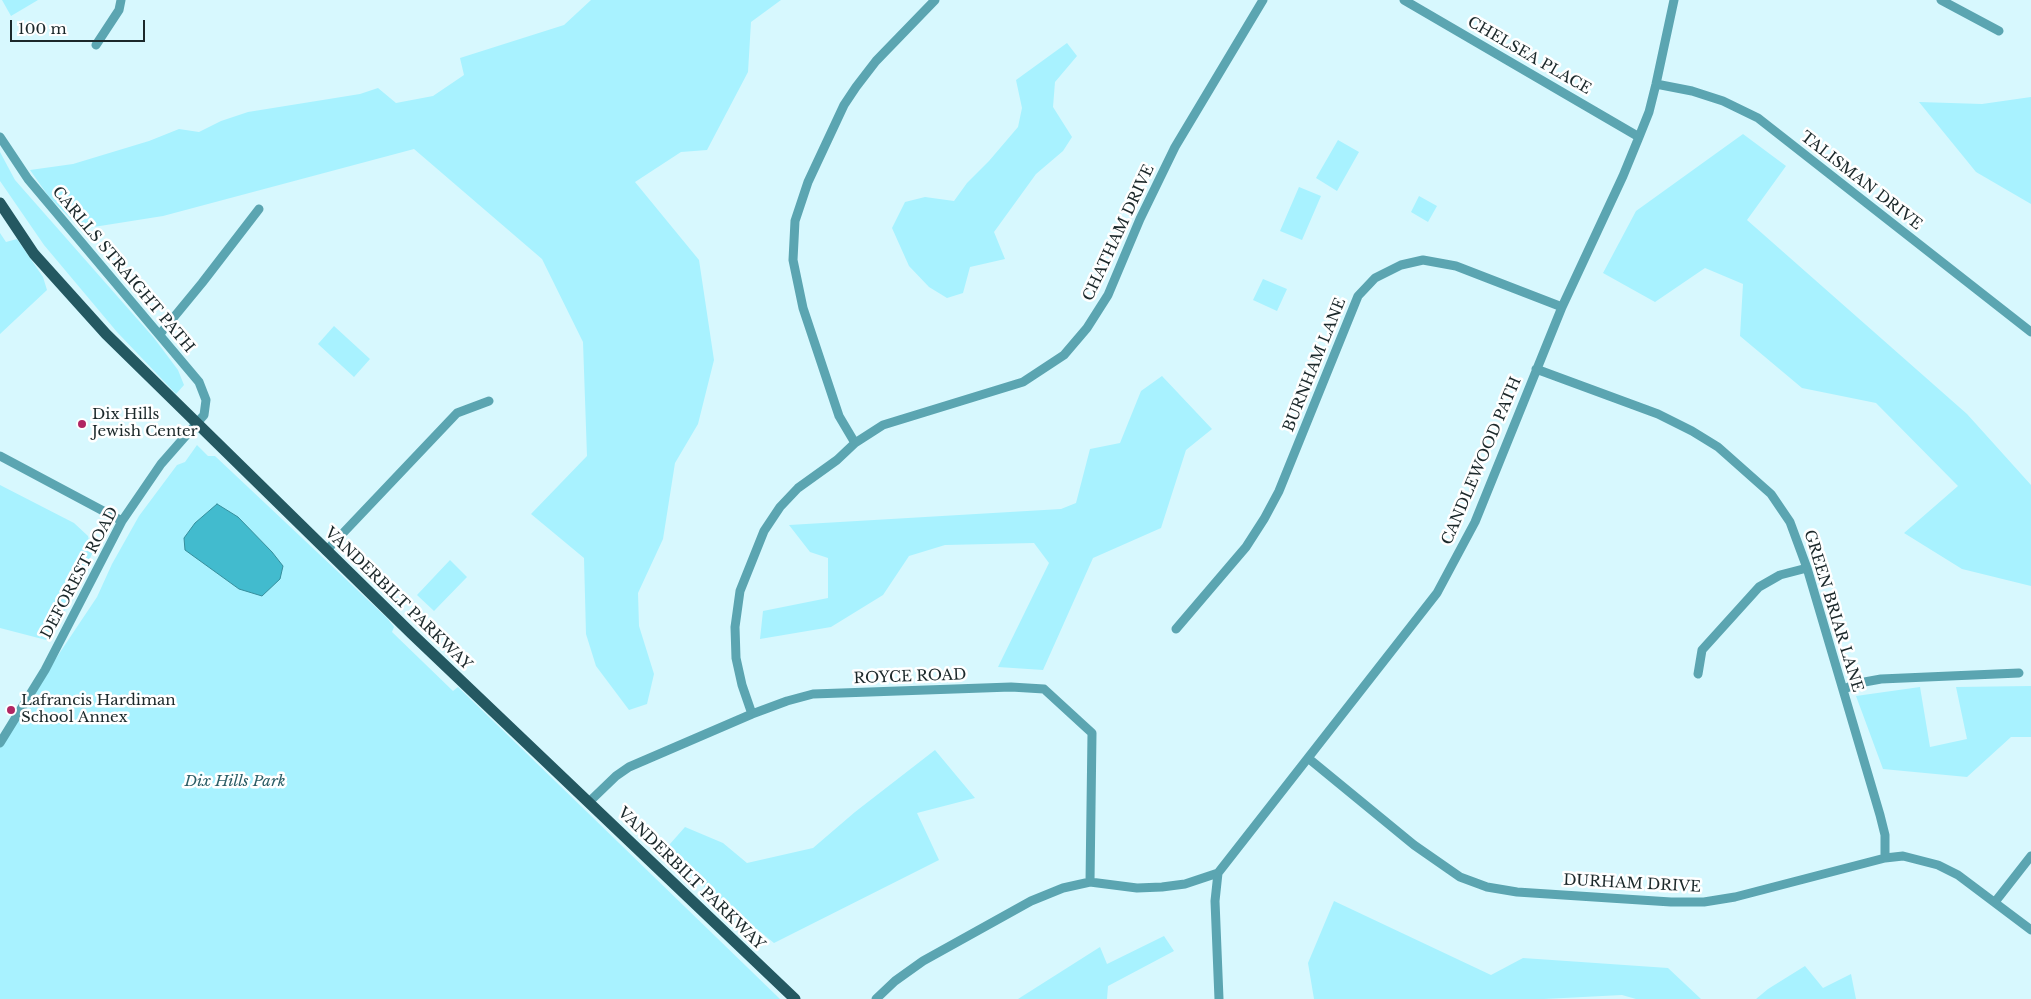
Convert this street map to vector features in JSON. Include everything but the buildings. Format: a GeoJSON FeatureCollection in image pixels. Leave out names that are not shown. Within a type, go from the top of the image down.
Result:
{"type":"FeatureCollection","features":[{"type":"Feature","properties":{"kind":"main road","name":"VANDERBILT PARKWAY"},"geometry":{"type":"LineString","coordinates":[[0,203],[34,254],[106,334],[326,551],[795,999]]}},
{"type":"Feature","properties":{"kind":"street"},"geometry":{"type":"LineString","coordinates":[[96,46],[119,10],[121,0]]}},
{"type":"Feature","properties":{"kind":"street"},"geometry":{"type":"LineString","coordinates":[[855,443],[839,416],[803,308],[793,260],[795,221],[812,174],[844,105],[876,61],[935,0]]}},
{"type":"Feature","properties":{"kind":"street","name":"CHATHAM DRIVE"},"geometry":{"type":"LineString","coordinates":[[752,714],[742,685],[736,658],[735,627],[740,591],[751,560],[764,531],[780,507],[798,488],[837,460],[855,443],[884,425],[1024,382],[1064,355],[1087,328],[1108,295],[1140,219],[1175,147],[1263,0]]}},
{"type":"Feature","properties":{"kind":"street","name":"CHELSEA PLACE"},"geometry":{"type":"LineString","coordinates":[[1404,0],[1639,137]]}},
{"type":"Feature","properties":{"kind":"street","name":"CANDLEWOOD PATH"},"geometry":{"type":"LineString","coordinates":[[1218,873],[1437,593],[1475,522],[1562,307],[1623,176],[1649,112],[1674,0]]}},
{"type":"Feature","properties":{"kind":"street"},"geometry":{"type":"LineString","coordinates":[[1941,0],[1999,31]]}},
{"type":"Feature","properties":{"kind":"street","name":"TALISMAN DRIVE"},"geometry":{"type":"LineString","coordinates":[[1656,84],[1692,91],[1723,101],[1758,118],[2031,332]]}},
{"type":"Feature","properties":{"kind":"street","name":"CARLLS STRAIGHT PATH"},"geometry":{"type":"LineString","coordinates":[[0,137],[28,179],[199,382],[206,400],[204,415],[196,424]]}},
{"type":"Feature","properties":{"kind":"street"},"geometry":{"type":"LineString","coordinates":[[160,334],[260,209]]}},
{"type":"Feature","properties":{"kind":"street","name":"BURNHAM LANE"},"geometry":{"type":"LineString","coordinates":[[1176,629],[1246,548],[1264,519],[1279,491],[1358,296],[1375,278],[1401,265],[1423,260],[1456,266],[1562,307]]}},
{"type":"Feature","properties":{"kind":"street","name":"GREEN BRIAR LANE"},"geometry":{"type":"LineString","coordinates":[[1536,369],[1658,414],[1692,431],[1718,447],[1771,494],[1790,522],[1807,568],[1880,815],[1885,835],[1885,858]]}},
{"type":"Feature","properties":{"kind":"street"},"geometry":{"type":"LineString","coordinates":[[326,551],[457,414],[489,401]]}},
{"type":"Feature","properties":{"kind":"street","name":"DEFOREST ROAD"},"geometry":{"type":"LineString","coordinates":[[0,743],[45,670],[122,521],[161,464],[196,424]]}},
{"type":"Feature","properties":{"kind":"street"},"geometry":{"type":"LineString","coordinates":[[0,456],[122,521]]}},
{"type":"Feature","properties":{"kind":"street"},"geometry":{"type":"LineString","coordinates":[[1698,674],[1702,650],[1759,587],[1780,576],[1807,568]]}},
{"type":"Feature","properties":{"kind":"street"},"geometry":{"type":"LineString","coordinates":[[1844,689],[1859,683],[1881,679],[2020,673]]}},
{"type":"Feature","properties":{"kind":"street","name":"ROYCE ROAD"},"geometry":{"type":"LineString","coordinates":[[589,802],[616,776],[630,767],[752,714],[786,701],[813,694],[1010,687],[1044,689],[1092,733],[1090,882]]}},
{"type":"Feature","properties":{"kind":"street","name":"DURHAM DRIVE"},"geometry":{"type":"LineString","coordinates":[[1308,758],[1414,845],[1460,877],[1487,887],[1517,892],[1671,902],[1704,902],[1736,897],[1885,858],[1903,856],[1938,865],[1958,875],[2031,930]]}},
{"type":"Feature","properties":{"kind":"street"},"geometry":{"type":"LineString","coordinates":[[1995,902],[2031,856]]}},
{"type":"Feature","properties":{"kind":"street"},"geometry":{"type":"LineString","coordinates":[[876,999],[895,981],[923,961],[1031,900],[1063,888],[1090,882],[1137,888],[1162,887],[1185,884],[1218,873],[1215,901],[1219,999]]}},
{"type":"Feature","properties":{"kind":"green space"},"geometry":{"type":"Polygon","coordinates":[[[2,0],[38,0],[11,16],[2,0]]]}},
{"type":"Feature","properties":{"kind":"green space"},"geometry":{"type":"Polygon","coordinates":[[[591,0],[781,0],[751,22],[748,72],[707,150],[681,152],[635,182],[699,260],[714,360],[698,424],[675,463],[663,539],[638,593],[639,626],[654,674],[647,704],[629,710],[596,666],[586,634],[584,558],[531,514],[587,456],[583,342],[542,259],[414,149],[163,216],[81,229],[49,197],[30,170],[73,164],[149,141],[179,129],[199,132],[221,121],[248,112],[360,94],[378,88],[396,103],[433,96],[464,75],[460,58],[564,25],[591,0]]]}},
{"type":"Feature","properties":{"kind":"green space"},"geometry":{"type":"Polygon","coordinates":[[[1067,43],[1077,56],[1055,82],[1053,107],[1072,137],[1063,151],[1036,174],[994,232],[1005,259],[970,267],[963,293],[947,298],[929,287],[909,266],[892,228],[905,202],[925,197],[954,201],[967,183],[1018,127],[1022,108],[1016,80],[1067,43]]]}},
{"type":"Feature","properties":{"kind":"green space"},"geometry":{"type":"Polygon","coordinates":[[[2031,97],[2031,204],[1976,172],[1919,102],[1982,104],[2031,97]]]}},
{"type":"Feature","properties":{"kind":"green space"},"geometry":{"type":"Polygon","coordinates":[[[1743,134],[1786,166],[1747,220],[1967,414],[2031,485],[2031,586],[1962,569],[1904,533],[1958,486],[1876,403],[1802,388],[1740,336],[1743,284],[1705,268],[1655,302],[1603,273],[1636,211],[1743,134]]]}},
{"type":"Feature","properties":{"kind":"green space"},"geometry":{"type":"Polygon","coordinates":[[[1338,140],[1359,152],[1337,191],[1316,178],[1338,140]]]}},
{"type":"Feature","properties":{"kind":"green space"},"geometry":{"type":"Polygon","coordinates":[[[0,152],[15,180],[154,338],[178,370],[184,385],[176,394],[117,332],[44,245],[0,181],[0,152]]]}},
{"type":"Feature","properties":{"kind":"green space"},"geometry":{"type":"Polygon","coordinates":[[[1299,187],[1321,196],[1302,240],[1280,231],[1299,187]]]}},
{"type":"Feature","properties":{"kind":"green space"},"geometry":{"type":"Polygon","coordinates":[[[1419,196],[1437,206],[1428,222],[1411,212],[1419,196]]]}},
{"type":"Feature","properties":{"kind":"green space"},"geometry":{"type":"Polygon","coordinates":[[[0,233],[6,242],[17,239],[43,277],[47,290],[0,334],[0,233]]]}},
{"type":"Feature","properties":{"kind":"green space"},"geometry":{"type":"Polygon","coordinates":[[[1263,279],[1287,289],[1277,311],[1253,300],[1263,279]]]}},
{"type":"Feature","properties":{"kind":"green space"},"geometry":{"type":"Polygon","coordinates":[[[334,326],[370,359],[354,377],[318,344],[334,326]]]}},
{"type":"Feature","properties":{"kind":"green space"},"geometry":{"type":"Polygon","coordinates":[[[1162,376],[1212,429],[1186,450],[1161,528],[1093,558],[1043,670],[998,667],[1049,563],[1034,543],[945,545],[909,556],[883,595],[831,627],[760,639],[763,611],[828,598],[828,558],[810,552],[789,525],[1061,509],[1076,503],[1090,449],[1120,443],[1141,391],[1162,376]]]}},
{"type":"Feature","properties":{"kind":"green space","name":"Dix Hills Park"},"geometry":{"type":"Polygon","coordinates":[[[197,445],[208,456],[215,456],[387,618],[394,627],[392,632],[453,691],[458,687],[780,999],[0,999],[0,742],[97,597],[112,564],[139,516],[177,465],[185,462],[197,445]]]}},
{"type":"Feature","properties":{"kind":"green space"},"geometry":{"type":"Polygon","coordinates":[[[0,485],[74,523],[88,536],[92,554],[50,641],[0,628],[0,485]]]}},
{"type":"Feature","properties":{"kind":"green space"},"geometry":{"type":"Polygon","coordinates":[[[450,560],[467,577],[434,611],[417,595],[450,560]]]}},
{"type":"Feature","properties":{"kind":"green space"},"geometry":{"type":"Polygon","coordinates":[[[2031,686],[2031,737],[2011,737],[1967,777],[1883,769],[1856,696],[1920,687],[1930,747],[1967,739],[1956,687],[2031,686]]]}},
{"type":"Feature","properties":{"kind":"green space"},"geometry":{"type":"Polygon","coordinates":[[[935,750],[975,798],[917,813],[939,860],[774,943],[662,853],[685,827],[723,843],[747,863],[813,848],[855,812],[935,750]]]}},
{"type":"Feature","properties":{"kind":"green space"},"geometry":{"type":"Polygon","coordinates":[[[1334,901],[1491,975],[1523,958],[1668,968],[1701,999],[1636,999],[1622,995],[1544,999],[1314,999],[1308,963],[1334,901]]]}},
{"type":"Feature","properties":{"kind":"green space"},"geometry":{"type":"Polygon","coordinates":[[[1164,936],[1174,951],[1108,986],[1107,999],[1018,999],[1100,947],[1107,964],[1164,936]]]}},
{"type":"Feature","properties":{"kind":"green space"},"geometry":{"type":"Polygon","coordinates":[[[1805,966],[1823,988],[1851,974],[1856,999],[1756,999],[1768,989],[1805,966]]]}},
{"type":"Feature","properties":{"kind":"shaded area"},"geometry":{"type":"Polygon","coordinates":[[[217,504],[238,517],[283,566],[280,579],[262,596],[239,589],[185,550],[184,538],[195,523],[217,504]]]}},
{"type":"Feature","properties":{"kind":"place","name":"Dix Hills Jewish Center"},"geometry":{"type":"Point","coordinates":[82,424]}},
{"type":"Feature","properties":{"kind":"place","name":"Lafrancis Hardiman School Annex"},"geometry":{"type":"Point","coordinates":[11,710]}}]}
